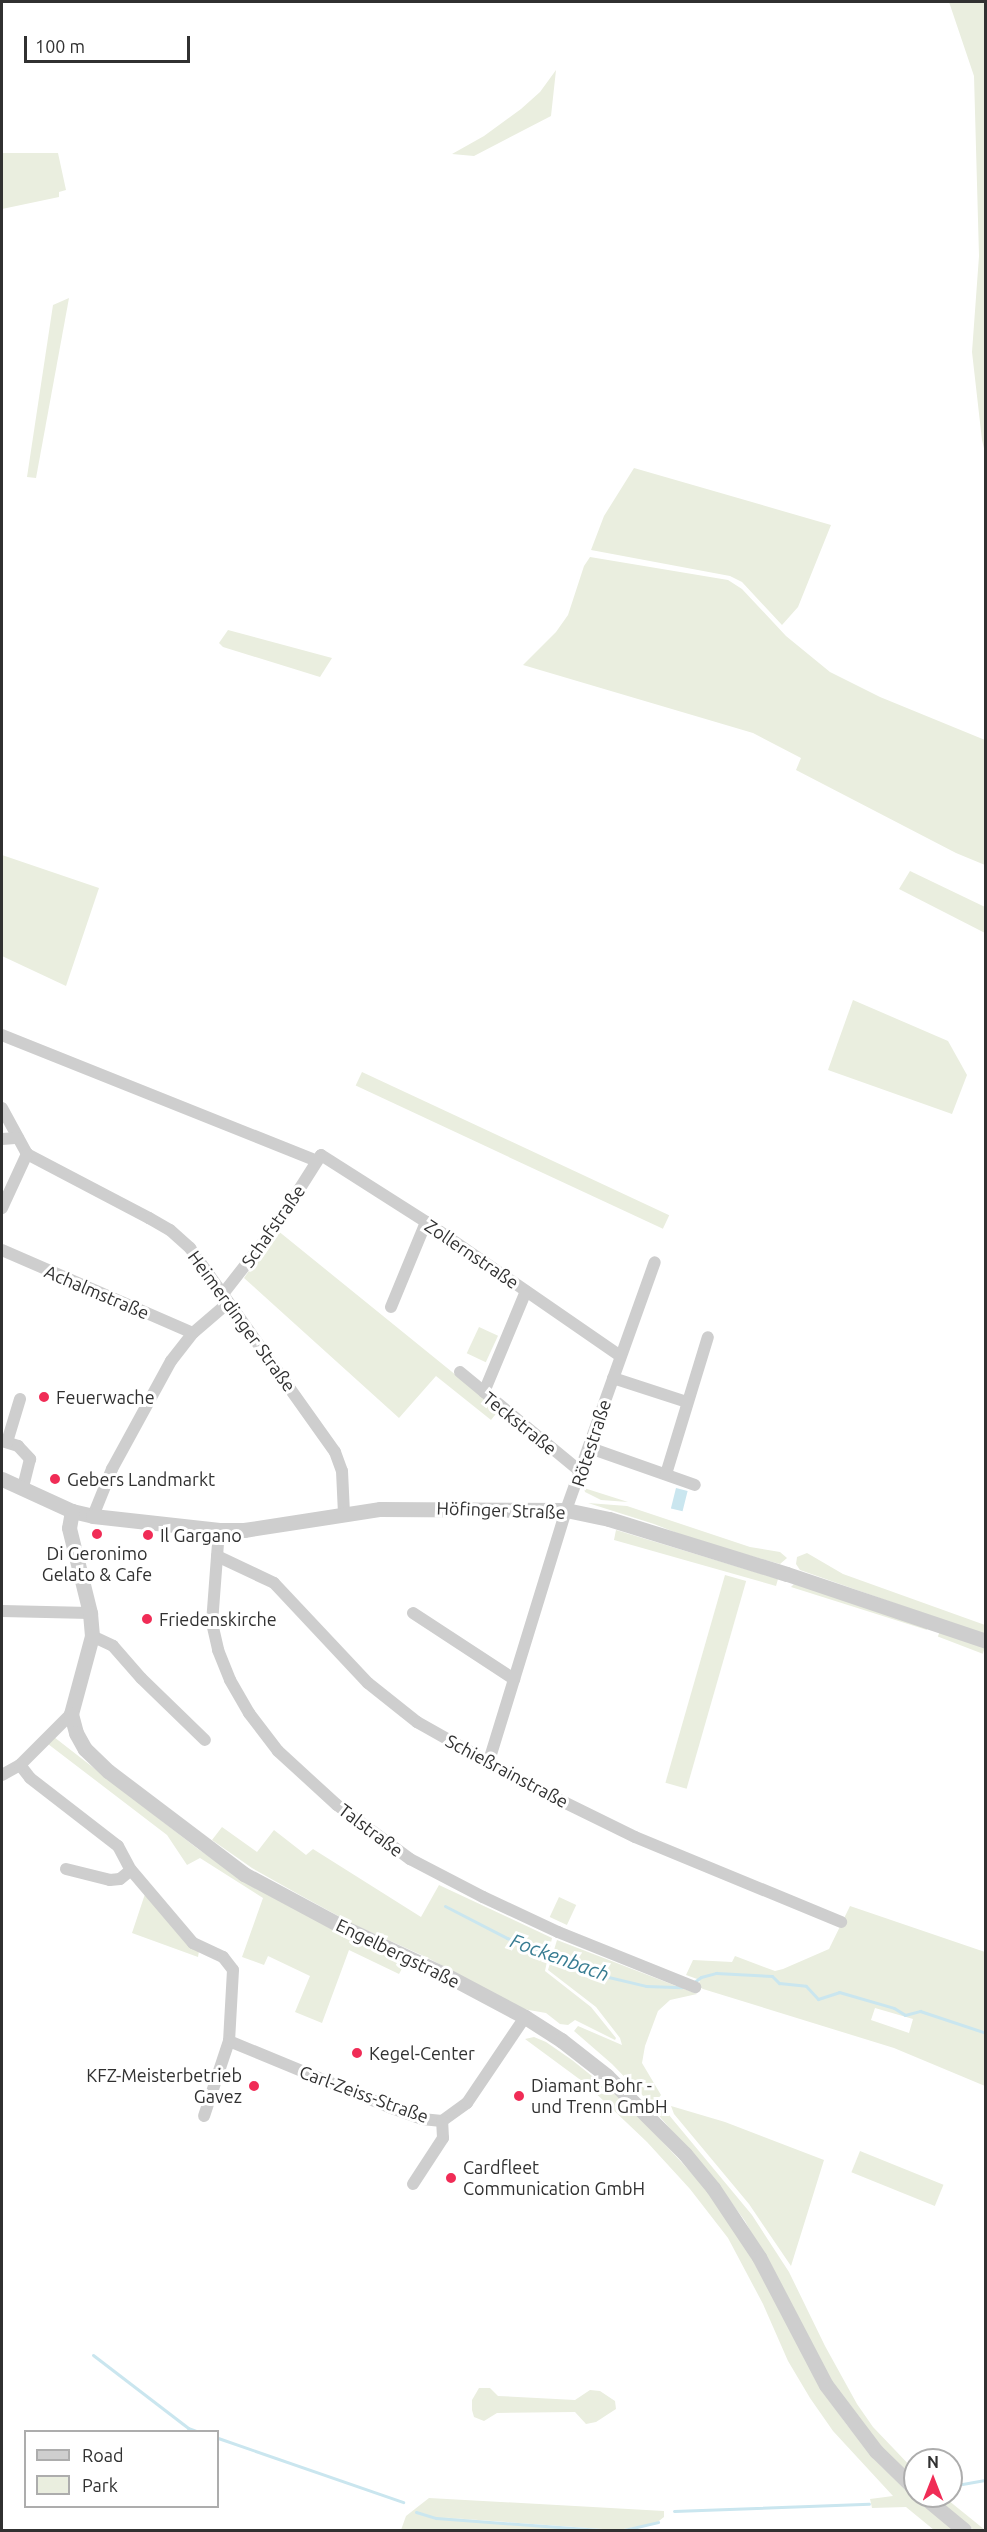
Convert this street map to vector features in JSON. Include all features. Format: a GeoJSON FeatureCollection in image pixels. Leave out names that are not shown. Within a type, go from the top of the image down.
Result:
{"type":"FeatureCollection","features":[{"type":"Feature","properties":{"kind":"street","name":"Zollernstraße"},"geometry":{"type":"LineString","coordinates":[[2,1035],[319,1158],[426,1222],[620,1356]]}},
{"type":"Feature","properties":{"kind":"street"},"geometry":{"type":"LineString","coordinates":[[2,1108],[27,1154],[2,1208]]}},
{"type":"Feature","properties":{"kind":"street"},"geometry":{"type":"LineString","coordinates":[[2,1139],[18,1138]]}},
{"type":"Feature","properties":{"kind":"street","name":"Heimerdinger Straße"},"geometry":{"type":"LineString","coordinates":[[27,1154],[170,1230],[190,1248],[335,1452],[342,1471],[344,1512]]}},
{"type":"Feature","properties":{"kind":"street","name":"Schafstraße"},"geometry":{"type":"LineString","coordinates":[[93,1516],[112,1469],[171,1361],[225,1299],[276,1226],[319,1158]]}},
{"type":"Feature","properties":{"kind":"street"},"geometry":{"type":"LineString","coordinates":[[391,1307],[426,1222]]}},
{"type":"Feature","properties":{"kind":"street","name":"Achalmstraße"},"geometry":{"type":"LineString","coordinates":[[2,1250],[194,1334]]}},
{"type":"Feature","properties":{"kind":"street","name":"Rötestraße"},"geometry":{"type":"LineString","coordinates":[[488,1764],[566,1510],[582,1473],[620,1356],[655,1262]]}},
{"type":"Feature","properties":{"kind":"street"},"geometry":{"type":"LineString","coordinates":[[484,1392],[526,1291]]}},
{"type":"Feature","properties":{"kind":"street"},"geometry":{"type":"LineString","coordinates":[[666,1474],[708,1337]]}},
{"type":"Feature","properties":{"kind":"street","name":"Teckstraße"},"geometry":{"type":"LineString","coordinates":[[460,1372],[582,1473]]}},
{"type":"Feature","properties":{"kind":"street"},"geometry":{"type":"LineString","coordinates":[[613,1378],[687,1402]]}},
{"type":"Feature","properties":{"kind":"street"},"geometry":{"type":"LineString","coordinates":[[20,1399],[4,1442],[18,1446],[30,1459],[23,1488]]}},
{"type":"Feature","properties":{"kind":"street"},"geometry":{"type":"LineString","coordinates":[[590,1448],[695,1485]]}},
{"type":"Feature","properties":{"kind":"street","name":"Höfinger Straße"},"geometry":{"type":"LineString","coordinates":[[2,1479],[72,1511],[93,1516],[219,1530],[244,1530],[344,1512],[380,1509],[566,1510],[610,1520],[753,1563],[934,1621],[986,1641]]}},
{"type":"Feature","properties":{"kind":"street"},"geometry":{"type":"LineString","coordinates":[[2,1775],[20,1765],[71,1714],[92,1636],[90,1613],[69,1528],[72,1511]]}},
{"type":"Feature","properties":{"kind":"street","name":"Talstraße"},"geometry":{"type":"LineString","coordinates":[[219,1530],[212,1623],[230,1680],[249,1713],[278,1751],[329,1797],[410,1858],[483,1897],[558,1932],[689,1984]]}},
{"type":"Feature","properties":{"kind":"street","name":"Schießrainstraße"},"geometry":{"type":"LineString","coordinates":[[217,1556],[274,1583],[368,1683],[417,1722],[488,1764],[636,1837],[841,1922]]}},
{"type":"Feature","properties":{"kind":"street"},"geometry":{"type":"LineString","coordinates":[[2,1611],[90,1613]]}},
{"type":"Feature","properties":{"kind":"street"},"geometry":{"type":"LineString","coordinates":[[413,1613],[514,1679]]}},
{"type":"Feature","properties":{"kind":"street"},"geometry":{"type":"LineString","coordinates":[[92,1636],[113,1646],[141,1678],[205,1740]]}},
{"type":"Feature","properties":{"kind":"street","name":"Engelbergstraße"},"geometry":{"type":"LineString","coordinates":[[71,1714],[76,1733],[85,1749],[108,1771],[244,1874],[341,1926],[444,1974],[525,2017],[561,2040],[607,2076],[685,2154],[738,2223],[759,2257],[826,2385],[876,2451],[903,2477]]}},
{"type":"Feature","properties":{"kind":"street"},"geometry":{"type":"LineString","coordinates":[[20,1765],[30,1778],[118,1846],[131,1870],[193,1943],[223,1957],[233,1970],[229,2041],[204,2116]]}},
{"type":"Feature","properties":{"kind":"street"},"geometry":{"type":"LineString","coordinates":[[66,1869],[110,1880],[120,1879],[131,1870]]}},
{"type":"Feature","properties":{"kind":"street","name":"Carl-Zeiss-Straße"},"geometry":{"type":"LineString","coordinates":[[229,2041],[389,2107],[422,2119],[442,2121],[467,2103],[525,2017]]}},
{"type":"Feature","properties":{"kind":"street"},"geometry":{"type":"LineString","coordinates":[[413,2184],[443,2138],[442,2121]]}},
{"type":"Feature","properties":{"kind":"street"},"geometry":{"type":"LineString","coordinates":[[937,2508],[964,2530]]}},
{"type":"Feature","properties":{"kind":"green space"},"geometry":{"type":"Polygon","coordinates":[[[949,2],[985,2],[985,453],[972,352],[979,256],[974,76],[949,2]]]}},
{"type":"Feature","properties":{"kind":"green space"},"geometry":{"type":"Polygon","coordinates":[[[556,70],[551,116],[474,156],[452,154],[484,136],[521,109],[540,92],[556,70]]]}},
{"type":"Feature","properties":{"kind":"green space"},"geometry":{"type":"Polygon","coordinates":[[[2,153],[58,153],[66,190],[59,192],[59,197],[2,209],[2,153]]]}},
{"type":"Feature","properties":{"kind":"green space"},"geometry":{"type":"Polygon","coordinates":[[[69,298],[36,478],[27,477],[53,305],[69,298]]]}},
{"type":"Feature","properties":{"kind":"green space"},"geometry":{"type":"Polygon","coordinates":[[[634,468],[831,525],[798,607],[782,625],[742,582],[730,576],[591,550],[604,516],[634,468]]]}},
{"type":"Feature","properties":{"kind":"green space"},"geometry":{"type":"Polygon","coordinates":[[[590,557],[728,580],[742,589],[786,636],[830,672],[880,697],[985,740],[985,865],[956,853],[796,770],[801,758],[753,733],[523,665],[556,632],[568,615],[584,566],[590,557]]]}},
{"type":"Feature","properties":{"kind":"green space"},"geometry":{"type":"Polygon","coordinates":[[[228,630],[332,658],[320,677],[223,647],[219,643],[228,630]]]}},
{"type":"Feature","properties":{"kind":"green space"},"geometry":{"type":"Polygon","coordinates":[[[2,855],[99,888],[66,986],[2,956],[2,855]]]}},
{"type":"Feature","properties":{"kind":"green space"},"geometry":{"type":"Polygon","coordinates":[[[910,871],[985,907],[985,933],[899,889],[910,871]]]}},
{"type":"Feature","properties":{"kind":"green space"},"geometry":{"type":"Polygon","coordinates":[[[853,1000],[948,1041],[967,1075],[952,1114],[828,1070],[853,1000]]]}},
{"type":"Feature","properties":{"kind":"green space"},"geometry":{"type":"Polygon","coordinates":[[[362,1072],[669,1215],[663,1229],[356,1086],[362,1072]]]}},
{"type":"Feature","properties":{"kind":"green space"},"geometry":{"type":"Polygon","coordinates":[[[277,1230],[499,1410],[491,1420],[436,1376],[399,1418],[244,1278],[277,1230]]]}},
{"type":"Feature","properties":{"kind":"green space"},"geometry":{"type":"Polygon","coordinates":[[[479,1327],[498,1336],[486,1362],[467,1353],[479,1327]]]}},
{"type":"Feature","properties":{"kind":"green space"},"geometry":{"type":"Polygon","coordinates":[[[584,1488],[628,1502],[601,1500],[585,1492],[584,1488]]]}},
{"type":"Feature","properties":{"kind":"green space"},"geometry":{"type":"Polygon","coordinates":[[[588,1503],[627,1506],[750,1547],[780,1552],[787,1558],[780,1564],[700,1542],[654,1524],[588,1503]]]}},
{"type":"Feature","properties":{"kind":"green space"},"geometry":{"type":"Polygon","coordinates":[[[616,1530],[778,1579],[776,1586],[614,1540],[616,1530]]]}},
{"type":"Feature","properties":{"kind":"green space"},"geometry":{"type":"Polygon","coordinates":[[[807,1553],[843,1574],[985,1625],[985,1635],[800,1570],[796,1564],[797,1557],[807,1553]]]}},
{"type":"Feature","properties":{"kind":"green space"},"geometry":{"type":"Polygon","coordinates":[[[725,1575],[746,1581],[687,1789],[665,1783],[725,1575]]]}},
{"type":"Feature","properties":{"kind":"green space"},"geometry":{"type":"Polygon","coordinates":[[[794,1584],[926,1625],[927,1630],[791,1587],[794,1584]]]}},
{"type":"Feature","properties":{"kind":"green space"},"geometry":{"type":"Polygon","coordinates":[[[940,1631],[985,1648],[983,1654],[938,1637],[940,1631]]]}},
{"type":"Feature","properties":{"kind":"green space"},"geometry":{"type":"Polygon","coordinates":[[[54,1737],[198,1849],[234,1873],[397,1960],[404,1965],[399,1974],[349,1950],[322,2023],[295,2012],[310,1976],[268,1956],[264,1965],[242,1957],[263,1898],[200,1858],[187,1865],[167,1835],[48,1744],[54,1737]]]}},
{"type":"Feature","properties":{"kind":"green space"},"geometry":{"type":"Polygon","coordinates":[[[222,1827],[257,1852],[274,1830],[306,1855],[313,1849],[421,1917],[439,1885],[552,1938],[545,1971],[591,2007],[616,2038],[615,2040],[575,2020],[568,2025],[560,2024],[546,2013],[523,2009],[428,1958],[353,1924],[252,1868],[212,1840],[222,1827]]]}},
{"type":"Feature","properties":{"kind":"green space"},"geometry":{"type":"Polygon","coordinates":[[[146,1891],[199,1951],[198,1957],[132,1933],[146,1891]]]}},
{"type":"Feature","properties":{"kind":"green space"},"geometry":{"type":"Polygon","coordinates":[[[559,1897],[576,1905],[567,1925],[550,1917],[559,1897]]]}},
{"type":"Feature","properties":{"kind":"green space"},"geometry":{"type":"Polygon","coordinates":[[[850,1906],[985,1952],[985,2086],[894,2048],[703,1989],[698,1986],[700,1980],[686,1975],[693,1960],[732,1962],[735,1956],[775,1971],[829,1949],[850,1906]],[[875,2008],[871,2020],[909,2033],[913,2019],[875,2008]]]}},
{"type":"Feature","properties":{"kind":"green space"},"geometry":{"type":"Polygon","coordinates":[[[557,1940],[697,1994],[670,2000],[658,2011],[645,2046],[642,2063],[661,2095],[657,2100],[646,2099],[612,2064],[574,2031],[578,2026],[622,2045],[620,2038],[596,2007],[548,1970],[557,1940]]]}},
{"type":"Feature","properties":{"kind":"green space"},"geometry":{"type":"Polygon","coordinates":[[[534,2037],[546,2042],[628,2105],[700,2182],[740,2236],[824,2393],[882,2467],[903,2485],[903,2507],[872,2508],[870,2499],[893,2496],[833,2431],[810,2398],[788,2361],[763,2304],[728,2238],[690,2189],[647,2142],[586,2084],[525,2039],[534,2037]]]}},
{"type":"Feature","properties":{"kind":"green space"},"geometry":{"type":"Polygon","coordinates":[[[671,2106],[725,2122],[824,2160],[791,2266],[749,2204],[674,2114],[671,2106]]]}},
{"type":"Feature","properties":{"kind":"green space"},"geometry":{"type":"Polygon","coordinates":[[[658,2108],[664,2109],[752,2215],[789,2272],[825,2346],[857,2404],[873,2427],[903,2458],[903,2469],[884,2450],[832,2383],[745,2221],[719,2186],[655,2111],[658,2108]]]}},
{"type":"Feature","properties":{"kind":"green space"},"geometry":{"type":"Polygon","coordinates":[[[860,2151],[943,2185],[935,2206],[851,2172],[860,2151]]]}},
{"type":"Feature","properties":{"kind":"green space"},"geometry":{"type":"Polygon","coordinates":[[[479,2388],[490,2388],[498,2396],[575,2400],[590,2390],[600,2391],[615,2401],[616,2409],[596,2422],[586,2424],[575,2412],[497,2413],[484,2421],[474,2417],[472,2410],[472,2400],[479,2388]]]}},
{"type":"Feature","properties":{"kind":"green space"},"geometry":{"type":"Polygon","coordinates":[[[429,2498],[664,2511],[664,2517],[655,2524],[617,2530],[437,2517],[586,2530],[401,2530],[406,2516],[429,2498]]]}},
{"type":"Feature","properties":{"kind":"green space"},"geometry":{"type":"Polygon","coordinates":[[[907,2508],[930,2508],[955,2530],[934,2530],[907,2508]]]}},
{"type":"Feature","properties":{"kind":"green space"},"geometry":{"type":"Polygon","coordinates":[[[947,2508],[958,2508],[985,2530],[974,2530],[947,2508]]]}},
{"type":"Feature","properties":{"kind":"water"},"geometry":{"type":"Polygon","coordinates":[[[676,1488],[688,1491],[683,1511],[671,1508],[676,1488]]]}},
{"type":"Feature","properties":{"kind":"waterway","name":"Fockenbach"},"geometry":{"type":"LineString","coordinates":[[445,1906],[507,1938],[600,1975],[646,1986],[682,1987]]}},
{"type":"Feature","properties":{"kind":"waterway","name":"Fockenbach"},"geometry":{"type":"LineString","coordinates":[[693,1983],[701,1977],[716,1973],[772,1976],[779,1983],[806,1986],[818,1999],[839,1992],[894,2008],[905,2015],[920,2011],[986,2033]]}},
{"type":"Feature","properties":{"kind":"waterway"},"geometry":{"type":"LineString","coordinates":[[93,2355],[194,2430]]}},
{"type":"Feature","properties":{"kind":"waterway"},"geometry":{"type":"LineString","coordinates":[[219,2438],[403,2502]]}},
{"type":"Feature","properties":{"kind":"waterway"},"geometry":{"type":"LineString","coordinates":[[963,2484],[986,2480]]}},
{"type":"Feature","properties":{"kind":"waterway"},"geometry":{"type":"LineString","coordinates":[[674,2511],[869,2504]]}},
{"type":"Feature","properties":{"kind":"waterway"},"geometry":{"type":"LineString","coordinates":[[416,2512],[436,2518],[601,2530]]}},
{"type":"Feature","properties":{"kind":"waterway"},"geometry":{"type":"LineString","coordinates":[[624,2530],[658,2522]]}},
{"type":"Feature","properties":{"kind":"place","name":"Feuerwache"},"geometry":{"type":"Point","coordinates":[44,1397]}},
{"type":"Feature","properties":{"kind":"place","name":"Gebers Landmarkt"},"geometry":{"type":"Point","coordinates":[55,1479]}},
{"type":"Feature","properties":{"kind":"place","name":"Di Geronimo Gelato & Cafe"},"geometry":{"type":"Point","coordinates":[97,1534]}},
{"type":"Feature","properties":{"kind":"place","name":"Il Gargano"},"geometry":{"type":"Point","coordinates":[148,1535]}},
{"type":"Feature","properties":{"kind":"place","name":"Friedenskirche"},"geometry":{"type":"Point","coordinates":[147,1619]}},
{"type":"Feature","properties":{"kind":"place","name":"Kegel-Center"},"geometry":{"type":"Point","coordinates":[357,2053]}},
{"type":"Feature","properties":{"kind":"place","name":"KFZ-Meisterbetrieb Gavez"},"geometry":{"type":"Point","coordinates":[254,2086]}},
{"type":"Feature","properties":{"kind":"place","name":"Diamant Bohr - und Trenn GmbH"},"geometry":{"type":"Point","coordinates":[519,2096]}},
{"type":"Feature","properties":{"kind":"place","name":"Cardfleet Communication GmbH"},"geometry":{"type":"Point","coordinates":[451,2178]}}]}
